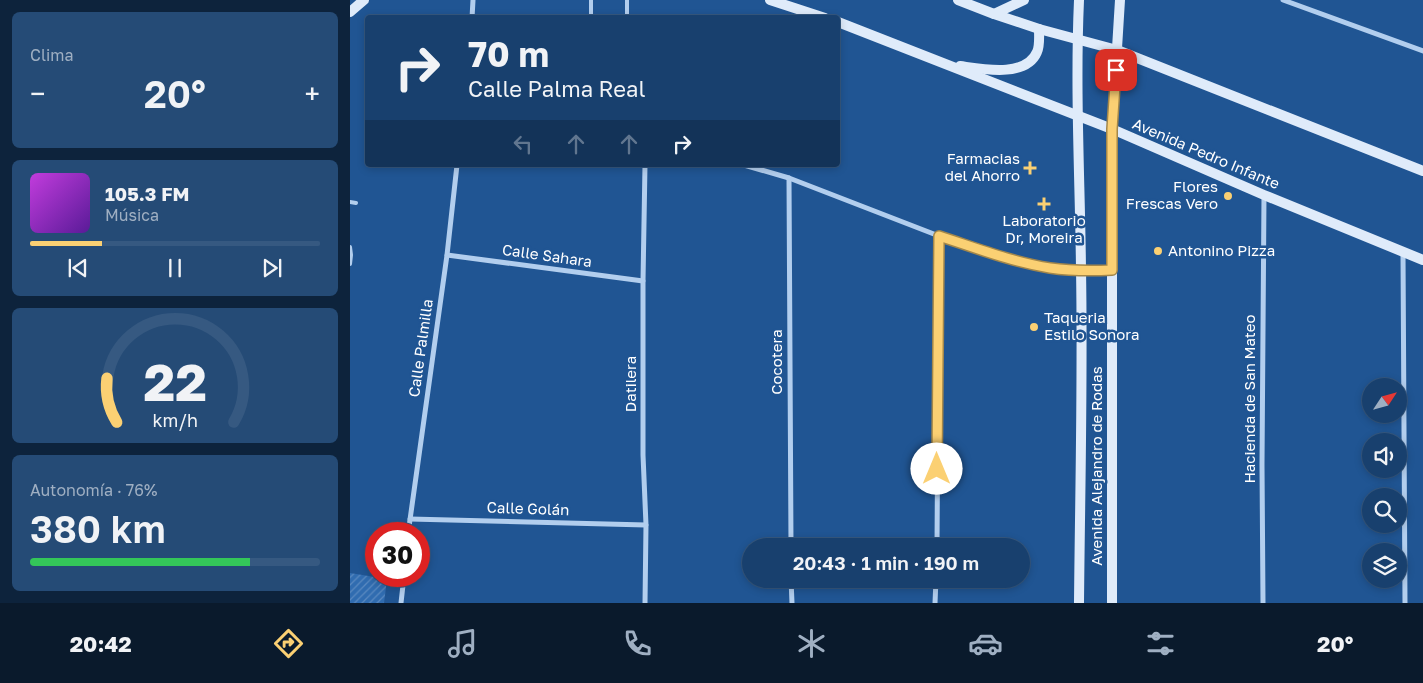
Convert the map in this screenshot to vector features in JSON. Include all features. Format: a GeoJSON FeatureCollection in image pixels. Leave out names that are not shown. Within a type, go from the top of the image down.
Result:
{"type":"FeatureCollection","features":[{"type":"Feature","properties":{"kind":"main road"},"geometry":{"type":"LineString","coordinates":[[350,12],[364,0]]}},
{"type":"Feature","properties":{"kind":"main road"},"geometry":{"type":"LineString","coordinates":[[770,0],[816,15]]}},
{"type":"Feature","properties":{"kind":"main road"},"geometry":{"type":"LineString","coordinates":[[958,0],[1039,29],[1117,50],[1423,171]]}},
{"type":"Feature","properties":{"kind":"main road"},"geometry":{"type":"LineString","coordinates":[[994,14],[1024,0]]}},
{"type":"Feature","properties":{"kind":"main road","name":"Avenida Alejandro de Rodas"},"geometry":{"type":"LineString","coordinates":[[1079,0],[1078,116],[1081,271],[1079,603]]}},
{"type":"Feature","properties":{"kind":"main road","name":"Avenida Alejandro de Rodas"},"geometry":{"type":"LineString","coordinates":[[1112,603],[1112,129],[1120,0]]}},
{"type":"Feature","properties":{"kind":"main road","name":"Avenida Pedro Infante"},"geometry":{"type":"LineString","coordinates":[[840,23],[1112,129],[1264,195],[1423,260]]}},
{"type":"Feature","properties":{"kind":"main road"},"geometry":{"type":"LineString","coordinates":[[947,65],[1000,70],[1016,69],[1030,62],[1038,52],[1039,29]]}},
{"type":"Feature","properties":{"kind":"street"},"geometry":{"type":"LineString","coordinates":[[472,15],[473,0]]}},
{"type":"Feature","properties":{"kind":"street"},"geometry":{"type":"LineString","coordinates":[[1283,0],[1423,51]]}},
{"type":"Feature","properties":{"kind":"street","name":"Calle Palmilla"},"geometry":{"type":"LineString","coordinates":[[410,522],[447,255],[457,167]]}},
{"type":"Feature","properties":{"kind":"street","name":"Datilera"},"geometry":{"type":"LineString","coordinates":[[645,167],[643,445],[646,525],[645,603]]}},
{"type":"Feature","properties":{"kind":"street"},"geometry":{"type":"LineString","coordinates":[[751,167],[788,178],[939,236],[1014,260],[1051,268],[1081,271],[1112,270]]}},
{"type":"Feature","properties":{"kind":"street","name":"Cocotera"},"geometry":{"type":"LineString","coordinates":[[788,178],[791,538]]}},
{"type":"Feature","properties":{"kind":"street","name":"Hacienda de San Mateo"},"geometry":{"type":"LineString","coordinates":[[1264,195],[1262,464],[1264,603]]}},
{"type":"Feature","properties":{"kind":"street"},"geometry":{"type":"LineString","coordinates":[[936,538],[939,236]]}},
{"type":"Feature","properties":{"kind":"street"},"geometry":{"type":"LineString","coordinates":[[1403,252],[1405,603]]}},
{"type":"Feature","properties":{"kind":"street","name":"Calle Sahara"},"geometry":{"type":"LineString","coordinates":[[447,255],[643,281]]}},
{"type":"Feature","properties":{"kind":"street","name":"Calle Golán"},"geometry":{"type":"LineString","coordinates":[[410,519],[646,525]]}},
{"type":"Feature","properties":{"kind":"street"},"geometry":{"type":"LineString","coordinates":[[401,603],[403,587]]}},
{"type":"Feature","properties":{"kind":"street"},"geometry":{"type":"LineString","coordinates":[[791,588],[792,603]]}},
{"type":"Feature","properties":{"kind":"street"},"geometry":{"type":"LineString","coordinates":[[935,603],[936,588]]}},
{"type":"Feature","properties":{"kind":"lane"},"geometry":{"type":"LineString","coordinates":[[591,0],[591,15]]}},
{"type":"Feature","properties":{"kind":"lane"},"geometry":{"type":"LineString","coordinates":[[627,0],[627,15]]}},
{"type":"Feature","properties":{"kind":"lane"},"geometry":{"type":"LineString","coordinates":[[350,202],[356,203]]}},
{"type":"Feature","properties":{"kind":"lane"},"geometry":{"type":"LineString","coordinates":[[350,247],[350,264]]}},
{"type":"Feature","properties":{"kind":"building"},"geometry":{"type":"Polygon","coordinates":[[[350,573],[365,575],[365,587],[386,587],[384,603],[350,603],[350,573]]]}},
{"type":"Feature","properties":{"kind":"place","name":"Farmacias del Ahorro"},"geometry":{"type":"Point","coordinates":[1030,168]}},
{"type":"Feature","properties":{"kind":"place","name":"Flores Frescas Vero"},"geometry":{"type":"Point","coordinates":[1228,196]}},
{"type":"Feature","properties":{"kind":"place","name":"Laboratorio Dr, Moreira"},"geometry":{"type":"Point","coordinates":[1044,204]}},
{"type":"Feature","properties":{"kind":"place","name":"Antonino Pizza"},"geometry":{"type":"Point","coordinates":[1158,251]}},
{"type":"Feature","properties":{"kind":"place","name":"Taqueria Estilo Sonora"},"geometry":{"type":"Point","coordinates":[1034,327]}},
{"type":"Feature","properties":{"kind":"route"},"geometry":{"type":"LineString","coordinates":[[937,469],[939,236],[1014,260],[1051,268],[1081,271],[1112,270],[1112,129],[1116,70]]}}]}
